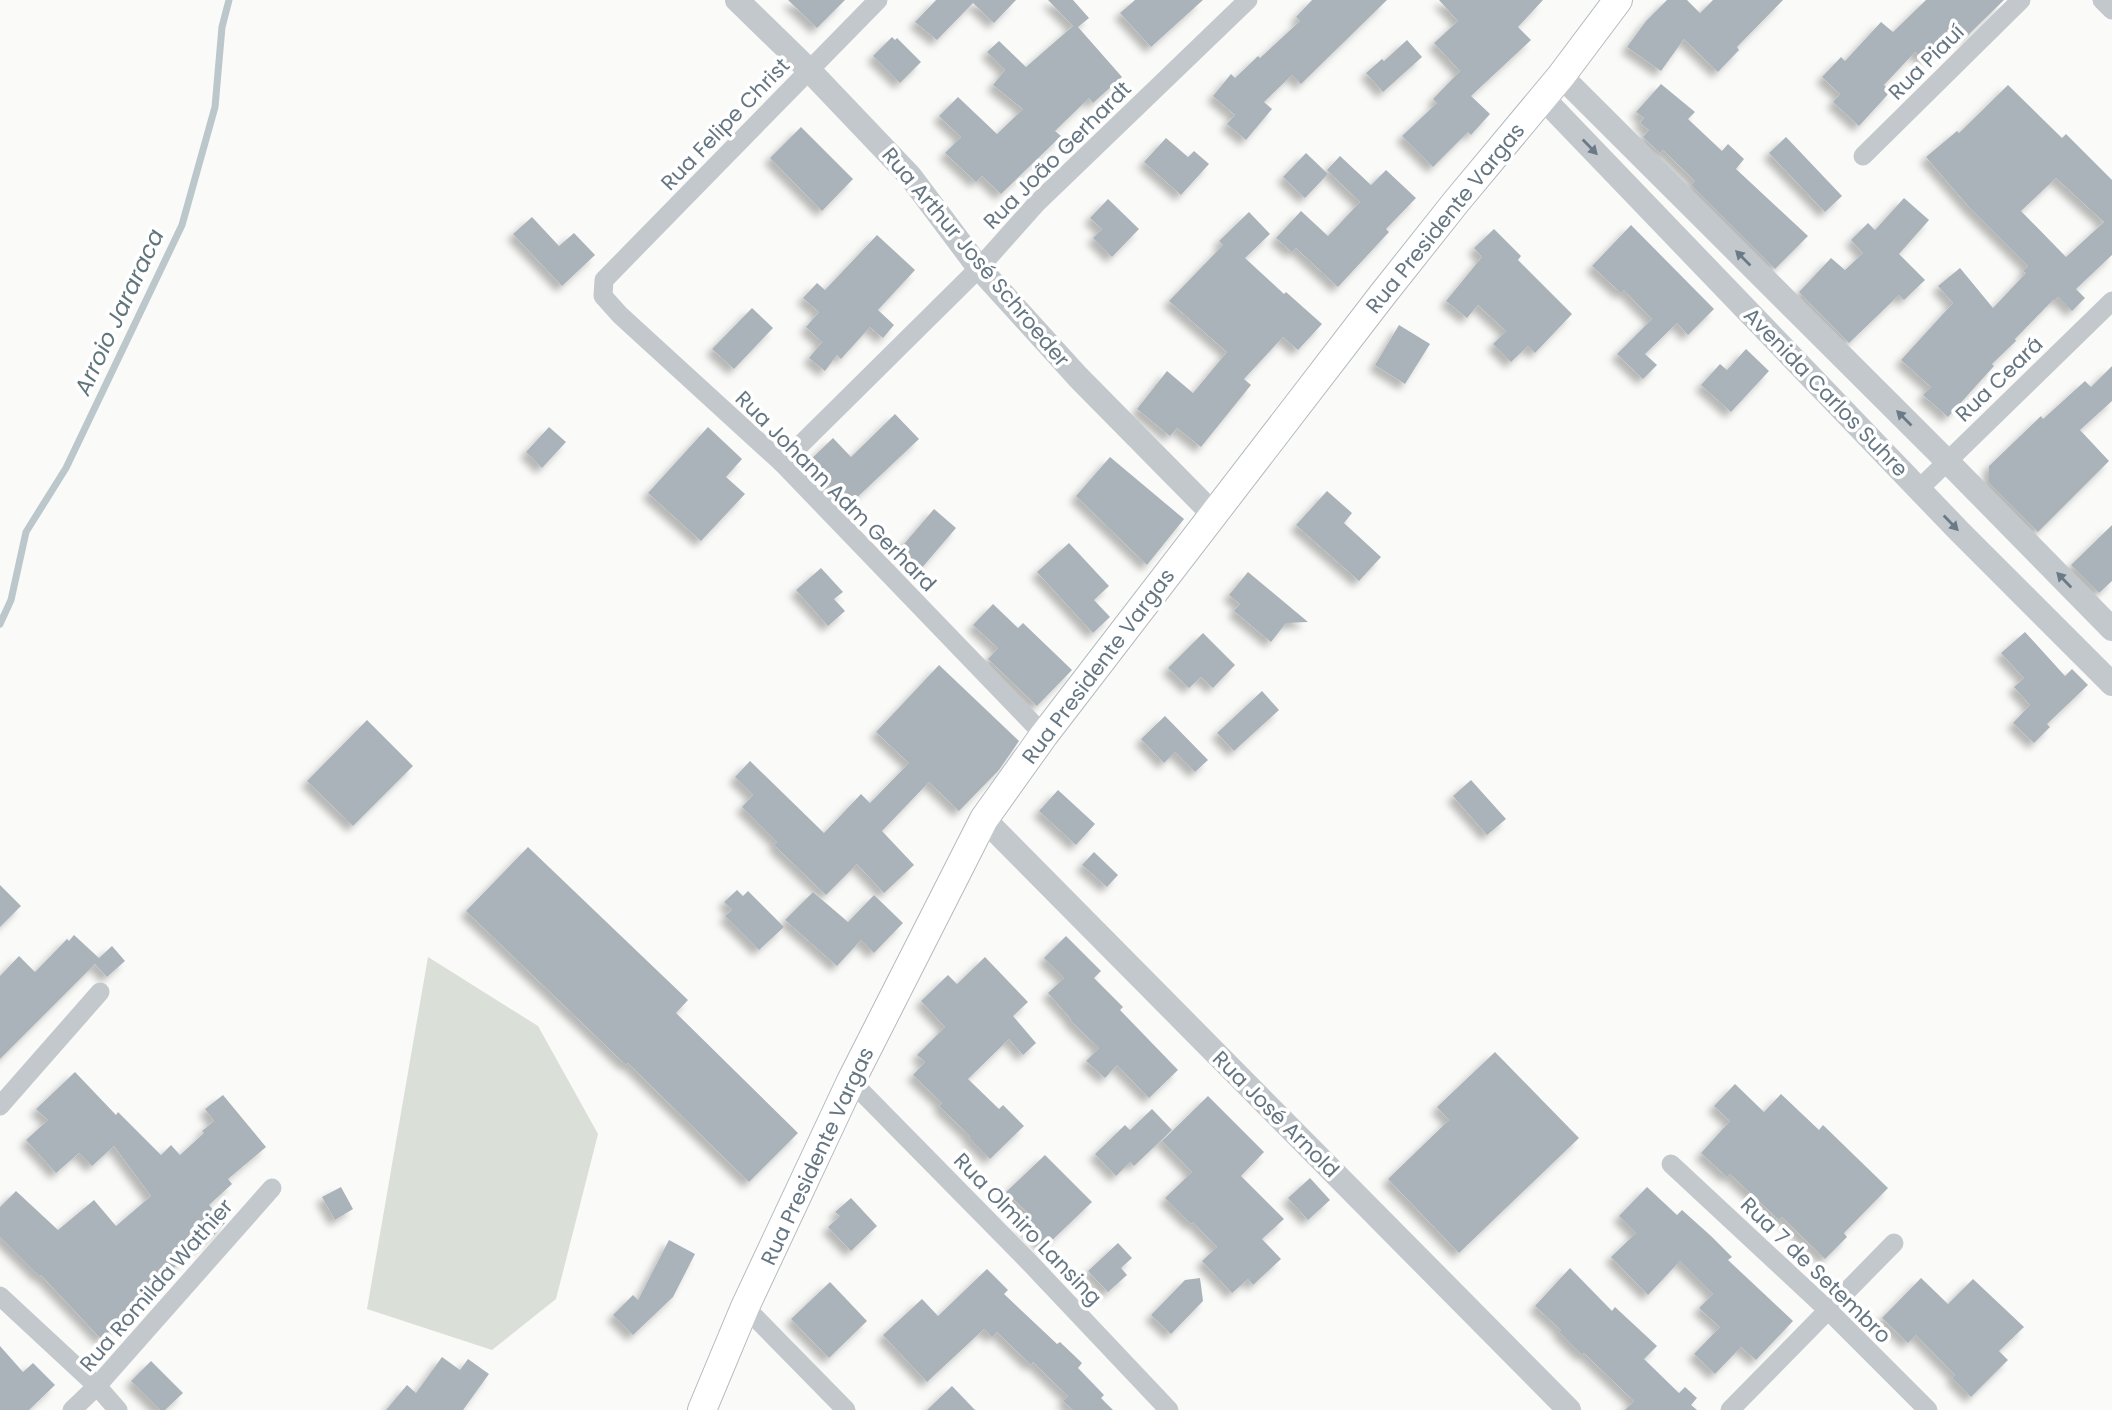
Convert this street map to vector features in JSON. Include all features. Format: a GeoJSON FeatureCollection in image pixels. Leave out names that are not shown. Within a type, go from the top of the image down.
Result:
{"type":"FeatureCollection","features":[{"type":"Feature","properties":{"kind":"main road","name":"Rua Presidente Vargas"},"geometry":{"type":"LineString","coordinates":[[702,1410],[746,1307],[851,1081],[984,819],[1044,735],[1383,294],[1561,76],[1618,0]]}},
{"type":"Feature","properties":{"kind":"street","name":"Rua Arthur José Schroeder"},"geometry":{"type":"LineString","coordinates":[[737,0],[909,176],[979,268],[1078,377],[1214,515]]}},
{"type":"Feature","properties":{"kind":"street","name":"Rua Felipe Christ"},"geometry":{"type":"LineString","coordinates":[[604,280],[878,0]]}},
{"type":"Feature","properties":{"kind":"street","name":"Rua João Gerhardt"},"geometry":{"type":"LineString","coordinates":[[782,464],[979,268],[1036,204],[1248,0]]}},
{"type":"Feature","properties":{"kind":"street","name":"Rua Piauí"},"geometry":{"type":"LineString","coordinates":[[1864,156],[2021,0]]}},
{"type":"Feature","properties":{"kind":"street"},"geometry":{"type":"LineString","coordinates":[[2102,0],[2112,10]]}},
{"type":"Feature","properties":{"kind":"street","name":"Avenida Carlos Suhre"},"geometry":{"type":"LineString","coordinates":[[1561,76],[2112,629]]}},
{"type":"Feature","properties":{"kind":"street","name":"Avenida Carlos Suhre"},"geometry":{"type":"LineString","coordinates":[[1543,97],[1919,489],[2112,684]]}},
{"type":"Feature","properties":{"kind":"street","name":"Rua Johann Adm Gerhard"},"geometry":{"type":"LineString","coordinates":[[604,280],[603,296],[620,315],[782,464],[1044,735]]}},
{"type":"Feature","properties":{"kind":"street","name":"Rua Ceará"},"geometry":{"type":"LineString","coordinates":[[1919,489],[2112,301]]}},
{"type":"Feature","properties":{"kind":"street","name":"Rua José Arnold"},"geometry":{"type":"LineString","coordinates":[[984,819],[1569,1410]]}},
{"type":"Feature","properties":{"kind":"street"},"geometry":{"type":"LineString","coordinates":[[0,1106],[100,992]]}},
{"type":"Feature","properties":{"kind":"street","name":"Rua Olmiro Lansing"},"geometry":{"type":"LineString","coordinates":[[851,1081],[1031,1264],[1169,1410]]}},
{"type":"Feature","properties":{"kind":"street","name":"Rua 7 de Setembro"},"geometry":{"type":"LineString","coordinates":[[1671,1164],[1829,1311],[1928,1410]]}},
{"type":"Feature","properties":{"kind":"street","name":"Rua Romilda Wathier"},"geometry":{"type":"LineString","coordinates":[[72,1410],[97,1386],[272,1188]]}},
{"type":"Feature","properties":{"kind":"street"},"geometry":{"type":"LineString","coordinates":[[1731,1410],[1895,1243]]}},
{"type":"Feature","properties":{"kind":"street"},"geometry":{"type":"LineString","coordinates":[[0,1296],[97,1386],[118,1410]]}},
{"type":"Feature","properties":{"kind":"street"},"geometry":{"type":"LineString","coordinates":[[746,1307],[846,1410]]}},
{"type":"Feature","properties":{"kind":"shaded area"},"geometry":{"type":"Polygon","coordinates":[[[428,957],[538,1026],[598,1134],[556,1299],[492,1350],[367,1309],[428,957]]]}},
{"type":"Feature","properties":{"kind":"building"},"geometry":{"type":"Polygon","coordinates":[[[788,0],[845,0],[817,28],[788,0]]]}},
{"type":"Feature","properties":{"kind":"building"},"geometry":{"type":"Polygon","coordinates":[[[936,0],[1016,0],[994,23],[973,3],[937,40],[915,22],[936,0]]]}},
{"type":"Feature","properties":{"kind":"building"},"geometry":{"type":"Polygon","coordinates":[[[1048,0],[1073,0],[1089,18],[1078,27],[1122,77],[1093,103],[1089,98],[1055,131],[1061,136],[1001,194],[982,176],[976,182],[945,153],[961,137],[939,116],[958,97],[997,134],[1023,109],[993,85],[1005,70],[987,52],[999,41],[1026,67],[1073,26],[1048,0]]]}},
{"type":"Feature","properties":{"kind":"building"},"geometry":{"type":"Polygon","coordinates":[[[1135,0],[1203,0],[1151,47],[1120,13],[1135,0]]]}},
{"type":"Feature","properties":{"kind":"building"},"geometry":{"type":"Polygon","coordinates":[[[1312,0],[1387,0],[1301,84],[1292,75],[1264,102],[1272,109],[1246,140],[1227,124],[1235,115],[1213,96],[1231,74],[1235,78],[1300,21],[1296,17],[1312,0]]]}},
{"type":"Feature","properties":{"kind":"building"},"geometry":{"type":"Polygon","coordinates":[[[1439,0],[1543,0],[1518,27],[1531,40],[1471,96],[1490,114],[1471,135],[1468,132],[1433,167],[1402,136],[1437,103],[1433,99],[1460,71],[1434,43],[1458,21],[1439,0]]]}},
{"type":"Feature","properties":{"kind":"building"},"geometry":{"type":"Polygon","coordinates":[[[1667,0],[1687,0],[1700,13],[1713,0],[1783,0],[1737,47],[1739,50],[1718,72],[1684,39],[1661,71],[1627,47],[1646,21],[1667,0]]]}},
{"type":"Feature","properties":{"kind":"building"},"geometry":{"type":"Polygon","coordinates":[[[1926,0],[2004,0],[1964,39],[1954,30],[1924,60],[1915,52],[1884,85],[1891,91],[1859,126],[1833,102],[1840,94],[1822,77],[1841,57],[1845,61],[1881,22],[1893,32],[1926,0]]]}},
{"type":"Feature","properties":{"kind":"building"},"geometry":{"type":"Polygon","coordinates":[[[892,37],[895,40],[897,38],[921,62],[900,83],[873,56],[892,37]]]}},
{"type":"Feature","properties":{"kind":"building"},"geometry":{"type":"Polygon","coordinates":[[[1407,40],[1422,57],[1383,92],[1366,73],[1407,40]]]}},
{"type":"Feature","properties":{"kind":"building"},"geometry":{"type":"Polygon","coordinates":[[[1661,84],[1695,112],[1688,119],[1722,151],[1728,144],[1744,159],[1736,169],[1808,236],[1775,269],[1691,185],[1695,181],[1663,150],[1660,153],[1643,137],[1649,130],[1640,123],[1644,118],[1636,112],[1661,84]]]}},
{"type":"Feature","properties":{"kind":"building"},"geometry":{"type":"Polygon","coordinates":[[[2008,85],[2062,138],[2066,134],[2112,180],[2112,255],[2076,289],[2085,298],[2072,311],[2058,297],[2053,300],[1992,364],[1994,366],[1948,417],[1923,395],[1931,387],[1901,360],[1953,303],[1938,286],[1960,268],[1993,308],[2026,273],[2023,271],[2028,266],[1969,207],[1926,157],[1957,131],[1959,133],[2008,85]],[[2056,178],[2021,211],[2066,257],[2104,222],[2056,178]]]}},
{"type":"Feature","properties":{"kind":"building"},"geometry":{"type":"Polygon","coordinates":[[[801,127],[853,179],[822,211],[770,158],[801,127]]]}},
{"type":"Feature","properties":{"kind":"building"},"geometry":{"type":"Polygon","coordinates":[[[1786,137],[1842,196],[1825,212],[1769,153],[1786,137]]]}},
{"type":"Feature","properties":{"kind":"building"},"geometry":{"type":"Polygon","coordinates":[[[1166,138],[1188,157],[1194,151],[1209,164],[1181,195],[1144,162],[1166,138]]]}},
{"type":"Feature","properties":{"kind":"building"},"geometry":{"type":"Polygon","coordinates":[[[1306,153],[1328,174],[1305,198],[1283,177],[1306,153]]]}},
{"type":"Feature","properties":{"kind":"building"},"geometry":{"type":"Polygon","coordinates":[[[1340,156],[1371,185],[1386,170],[1416,198],[1386,229],[1389,232],[1338,287],[1296,248],[1292,252],[1276,238],[1301,211],[1328,236],[1360,202],[1327,170],[1340,156]]]}},
{"type":"Feature","properties":{"kind":"building"},"geometry":{"type":"Polygon","coordinates":[[[1904,198],[1929,220],[1899,254],[1925,280],[1904,300],[1899,295],[1849,343],[1799,292],[1831,258],[1845,270],[1863,253],[1851,240],[1868,223],[1875,230],[1904,198]]]}},
{"type":"Feature","properties":{"kind":"building"},"geometry":{"type":"Polygon","coordinates":[[[1108,199],[1139,229],[1112,257],[1093,238],[1102,229],[1090,218],[1108,199]]]}},
{"type":"Feature","properties":{"kind":"building"},"geometry":{"type":"Polygon","coordinates":[[[1249,212],[1270,234],[1245,258],[1322,324],[1298,350],[1283,337],[1244,379],[1251,385],[1201,447],[1177,428],[1170,436],[1137,409],[1167,371],[1193,393],[1227,352],[1169,301],[1223,245],[1219,241],[1249,212]]]}},
{"type":"Feature","properties":{"kind":"building"},"geometry":{"type":"Polygon","coordinates":[[[532,217],[559,246],[574,233],[595,255],[562,286],[513,234],[532,217]]]}},
{"type":"Feature","properties":{"kind":"building"},"geometry":{"type":"Polygon","coordinates":[[[1631,225],[1714,309],[1688,335],[1677,323],[1645,354],[1657,365],[1643,379],[1617,354],[1652,319],[1624,290],[1621,293],[1592,266],[1631,225]]]}},
{"type":"Feature","properties":{"kind":"building"},"geometry":{"type":"Polygon","coordinates":[[[1494,229],[1521,256],[1518,260],[1572,314],[1535,353],[1528,346],[1511,362],[1493,344],[1506,331],[1478,305],[1467,318],[1446,301],[1482,257],[1474,248],[1494,229]]]}},
{"type":"Feature","properties":{"kind":"building"},"geometry":{"type":"Polygon","coordinates":[[[877,235],[915,270],[878,310],[894,325],[883,338],[870,327],[841,359],[837,355],[825,371],[809,358],[822,342],[806,327],[819,312],[803,298],[817,283],[825,290],[877,235]]]}},
{"type":"Feature","properties":{"kind":"building"},"geometry":{"type":"Polygon","coordinates":[[[752,308],[773,328],[734,369],[712,349],[752,308]]]}},
{"type":"Feature","properties":{"kind":"building"},"geometry":{"type":"Polygon","coordinates":[[[1399,325],[1430,344],[1405,384],[1375,365],[1399,325]]]}},
{"type":"Feature","properties":{"kind":"building"},"geometry":{"type":"Polygon","coordinates":[[[1746,349],[1769,371],[1731,412],[1701,385],[1720,364],[1727,370],[1746,349]]]}},
{"type":"Feature","properties":{"kind":"building"},"geometry":{"type":"Polygon","coordinates":[[[2112,366],[2112,401],[2080,430],[2109,461],[2038,532],[1989,483],[1989,466],[2041,416],[2043,419],[2085,381],[2091,387],[2112,366]]]}},
{"type":"Feature","properties":{"kind":"building"},"geometry":{"type":"Polygon","coordinates":[[[895,414],[919,439],[848,506],[807,463],[833,438],[851,457],[895,414]]]}},
{"type":"Feature","properties":{"kind":"building"},"geometry":{"type":"Polygon","coordinates":[[[549,427],[566,442],[542,468],[526,452],[549,427]]]}},
{"type":"Feature","properties":{"kind":"building"},"geometry":{"type":"Polygon","coordinates":[[[708,427],[742,459],[726,477],[745,494],[701,541],[648,493],[708,427]]]}},
{"type":"Feature","properties":{"kind":"building"},"geometry":{"type":"Polygon","coordinates":[[[1110,457],[1184,519],[1147,565],[1076,496],[1110,457]]]}},
{"type":"Feature","properties":{"kind":"building"},"geometry":{"type":"Polygon","coordinates":[[[1327,491],[1352,513],[1344,523],[1381,557],[1359,581],[1296,525],[1327,491]]]}},
{"type":"Feature","properties":{"kind":"building"},"geometry":{"type":"Polygon","coordinates":[[[934,509],[956,528],[920,570],[898,551],[934,509]]]}},
{"type":"Feature","properties":{"kind":"building"},"geometry":{"type":"Polygon","coordinates":[[[2112,525],[2112,581],[2099,593],[2071,565],[2112,525]]]}},
{"type":"Feature","properties":{"kind":"building"},"geometry":{"type":"Polygon","coordinates":[[[1069,543],[1109,586],[1094,600],[1110,617],[1093,633],[1037,572],[1069,543]]]}},
{"type":"Feature","properties":{"kind":"building"},"geometry":{"type":"Polygon","coordinates":[[[821,568],[843,592],[834,599],[845,611],[828,626],[796,590],[821,568]]]}},
{"type":"Feature","properties":{"kind":"building"},"geometry":{"type":"Polygon","coordinates":[[[1248,572],[1308,622],[1286,623],[1271,642],[1234,611],[1240,604],[1229,595],[1248,572]]]}},
{"type":"Feature","properties":{"kind":"building"},"geometry":{"type":"Polygon","coordinates":[[[993,604],[1018,628],[1023,623],[1072,670],[1037,706],[988,659],[998,648],[973,625],[993,604]]]}},
{"type":"Feature","properties":{"kind":"building"},"geometry":{"type":"Polygon","coordinates":[[[2025,632],[2065,676],[2072,669],[2088,685],[2047,724],[2050,727],[2034,743],[2013,723],[2030,705],[2014,687],[2024,678],[2001,653],[2025,632]]]}},
{"type":"Feature","properties":{"kind":"building"},"geometry":{"type":"Polygon","coordinates":[[[1203,633],[1235,665],[1213,688],[1201,677],[1189,688],[1168,668],[1203,633]]]}},
{"type":"Feature","properties":{"kind":"building"},"geometry":{"type":"Polygon","coordinates":[[[939,665],[1019,741],[999,770],[959,811],[929,782],[882,831],[914,865],[884,893],[857,864],[826,895],[774,845],[777,842],[742,807],[753,795],[735,777],[750,761],[824,833],[861,794],[870,803],[909,763],[876,732],[939,665]]]}},
{"type":"Feature","properties":{"kind":"building"},"geometry":{"type":"Polygon","coordinates":[[[1262,691],[1279,710],[1234,751],[1217,733],[1262,691]]]}},
{"type":"Feature","properties":{"kind":"building"},"geometry":{"type":"Polygon","coordinates":[[[1165,716],[1208,760],[1195,772],[1175,752],[1164,763],[1141,739],[1165,716]]]}},
{"type":"Feature","properties":{"kind":"building"},"geometry":{"type":"Polygon","coordinates":[[[367,720],[413,766],[353,826],[307,781],[367,720]]]}},
{"type":"Feature","properties":{"kind":"building"},"geometry":{"type":"Polygon","coordinates":[[[1471,780],[1506,819],[1487,835],[1453,796],[1471,780]]]}},
{"type":"Feature","properties":{"kind":"building"},"geometry":{"type":"Polygon","coordinates":[[[1058,790],[1095,824],[1076,845],[1039,811],[1058,790]]]}},
{"type":"Feature","properties":{"kind":"building"},"geometry":{"type":"Polygon","coordinates":[[[528,847],[688,1000],[676,1013],[798,1133],[749,1182],[628,1063],[626,1065],[466,911],[528,847]]]}},
{"type":"Feature","properties":{"kind":"building"},"geometry":{"type":"Polygon","coordinates":[[[1094,852],[1118,875],[1107,887],[1082,865],[1094,852]]]}},
{"type":"Feature","properties":{"kind":"building"},"geometry":{"type":"Polygon","coordinates":[[[0,885],[21,906],[0,927],[0,885]]]}},
{"type":"Feature","properties":{"kind":"building"},"geometry":{"type":"Polygon","coordinates":[[[737,890],[743,896],[748,891],[784,927],[759,950],[725,916],[732,910],[724,902],[737,890]]]}},
{"type":"Feature","properties":{"kind":"building"},"geometry":{"type":"Polygon","coordinates":[[[813,892],[848,922],[874,895],[903,923],[874,953],[861,940],[837,966],[785,920],[813,892]]]}},
{"type":"Feature","properties":{"kind":"building"},"geometry":{"type":"Polygon","coordinates":[[[74,935],[99,958],[112,946],[125,961],[107,977],[95,964],[0,1059],[0,976],[19,956],[35,972],[74,935]]]}},
{"type":"Feature","properties":{"kind":"building"},"geometry":{"type":"Polygon","coordinates":[[[1066,936],[1101,971],[1094,978],[1123,1007],[1120,1010],[1178,1070],[1149,1098],[1117,1065],[1105,1078],[1086,1061],[1099,1048],[1070,1020],[1048,993],[1064,978],[1044,958],[1066,936]]]}},
{"type":"Feature","properties":{"kind":"building"},"geometry":{"type":"Polygon","coordinates":[[[985,957],[1028,1002],[1013,1016],[1036,1043],[1023,1055],[1009,1039],[968,1079],[999,1109],[1003,1105],[1024,1126],[990,1159],[939,1106],[942,1103],[913,1075],[925,1062],[917,1055],[945,1027],[921,1001],[948,975],[957,984],[985,957]]]}},
{"type":"Feature","properties":{"kind":"building"},"geometry":{"type":"Polygon","coordinates":[[[1495,1052],[1579,1138],[1459,1253],[1388,1179],[1449,1120],[1437,1107],[1495,1052]]]}},
{"type":"Feature","properties":{"kind":"building"},"geometry":{"type":"Polygon","coordinates":[[[75,1072],[116,1115],[118,1112],[161,1155],[171,1145],[180,1155],[204,1133],[202,1131],[214,1121],[205,1109],[223,1095],[266,1147],[228,1179],[232,1184],[209,1205],[225,1223],[137,1299],[141,1303],[101,1339],[41,1275],[40,1277],[0,1237],[0,1207],[16,1191],[58,1230],[94,1200],[116,1226],[151,1196],[114,1146],[92,1166],[79,1153],[56,1173],[26,1140],[48,1120],[36,1109],[75,1072]]]}},
{"type":"Feature","properties":{"kind":"building"},"geometry":{"type":"Polygon","coordinates":[[[1735,1084],[1764,1112],[1781,1094],[1819,1130],[1823,1125],[1888,1188],[1844,1233],[1847,1237],[1825,1259],[1782,1217],[1779,1220],[1730,1174],[1727,1177],[1701,1153],[1730,1121],[1714,1106],[1735,1084]]]}},
{"type":"Feature","properties":{"kind":"building"},"geometry":{"type":"Polygon","coordinates":[[[1208,1096],[1264,1152],[1241,1176],[1284,1219],[1262,1239],[1281,1259],[1253,1285],[1248,1279],[1232,1293],[1202,1261],[1217,1247],[1165,1198],[1192,1172],[1162,1141],[1208,1096]]]}},
{"type":"Feature","properties":{"kind":"building"},"geometry":{"type":"Polygon","coordinates":[[[1152,1109],[1172,1130],[1134,1166],[1130,1162],[1116,1176],[1095,1154],[1125,1125],[1130,1130],[1152,1109]]]}},
{"type":"Feature","properties":{"kind":"building"},"geometry":{"type":"Polygon","coordinates":[[[1045,1155],[1092,1202],[1045,1247],[1021,1223],[1030,1215],[1006,1192],[1045,1155]]]}},
{"type":"Feature","properties":{"kind":"building"},"geometry":{"type":"Polygon","coordinates":[[[1310,1178],[1330,1200],[1308,1220],[1288,1198],[1310,1178]]]}},
{"type":"Feature","properties":{"kind":"building"},"geometry":{"type":"Polygon","coordinates":[[[341,1187],[353,1209],[335,1220],[322,1197],[341,1187]]]}},
{"type":"Feature","properties":{"kind":"building"},"geometry":{"type":"Polygon","coordinates":[[[1647,1187],[1677,1215],[1682,1210],[1711,1236],[1732,1257],[1728,1260],[1793,1321],[1756,1360],[1741,1347],[1715,1374],[1694,1354],[1720,1327],[1699,1308],[1713,1294],[1680,1261],[1648,1295],[1611,1257],[1636,1233],[1619,1216],[1647,1187]]]}},
{"type":"Feature","properties":{"kind":"building"},"geometry":{"type":"Polygon","coordinates":[[[851,1198],[877,1226],[851,1251],[828,1227],[840,1216],[835,1212],[851,1198]]]}},
{"type":"Feature","properties":{"kind":"building"},"geometry":{"type":"Polygon","coordinates":[[[669,1240],[695,1254],[673,1297],[633,1335],[613,1315],[633,1295],[638,1300],[669,1240]]]}},
{"type":"Feature","properties":{"kind":"building"},"geometry":{"type":"Polygon","coordinates":[[[1118,1243],[1132,1258],[1121,1268],[1127,1275],[1108,1292],[1088,1271],[1118,1243]]]}},
{"type":"Feature","properties":{"kind":"building"},"geometry":{"type":"Polygon","coordinates":[[[1570,1268],[1612,1311],[1615,1307],[1657,1346],[1644,1359],[1679,1393],[1685,1387],[1697,1398],[1691,1405],[1697,1410],[1625,1410],[1634,1401],[1584,1353],[1582,1355],[1559,1332],[1561,1330],[1535,1306],[1570,1268]]]}},
{"type":"Feature","properties":{"kind":"building"},"geometry":{"type":"Polygon","coordinates":[[[987,1269],[1008,1290],[1004,1294],[1057,1344],[1060,1342],[1082,1363],[1078,1368],[1104,1395],[1101,1398],[1113,1410],[1073,1410],[1063,1401],[1068,1396],[997,1332],[992,1337],[984,1329],[927,1382],[883,1335],[922,1299],[938,1316],[987,1269]]]}},
{"type":"Feature","properties":{"kind":"building"},"geometry":{"type":"Polygon","coordinates":[[[1200,1278],[1203,1301],[1171,1334],[1151,1315],[1185,1280],[1200,1278]]]}},
{"type":"Feature","properties":{"kind":"building"},"geometry":{"type":"Polygon","coordinates":[[[1921,1278],[1948,1304],[1973,1279],[2024,1327],[1999,1351],[2008,1360],[1971,1397],[1952,1378],[1955,1375],[1916,1335],[1908,1343],[1882,1318],[1921,1278]]]}},
{"type":"Feature","properties":{"kind":"building"},"geometry":{"type":"Polygon","coordinates":[[[830,1282],[867,1321],[829,1358],[791,1319],[830,1282]]]}},
{"type":"Feature","properties":{"kind":"building"},"geometry":{"type":"Polygon","coordinates":[[[0,1346],[23,1372],[33,1363],[55,1385],[29,1410],[0,1410],[0,1346]]]}},
{"type":"Feature","properties":{"kind":"building"},"geometry":{"type":"Polygon","coordinates":[[[442,1357],[460,1370],[468,1359],[489,1374],[463,1410],[386,1410],[407,1385],[416,1393],[442,1357]]]}},
{"type":"Feature","properties":{"kind":"building"},"geometry":{"type":"Polygon","coordinates":[[[151,1361],[183,1393],[165,1410],[160,1410],[131,1381],[151,1361]]]}},
{"type":"Feature","properties":{"kind":"building"},"geometry":{"type":"Polygon","coordinates":[[[952,1386],[975,1410],[927,1410],[952,1386]]]}},
{"type":"Feature","properties":{"kind":"waterway","name":"Arroio Jararaca"},"geometry":{"type":"LineString","coordinates":[[0,624],[11,600],[26,532],[66,468],[182,225],[215,107],[222,27],[229,0]]}}]}
